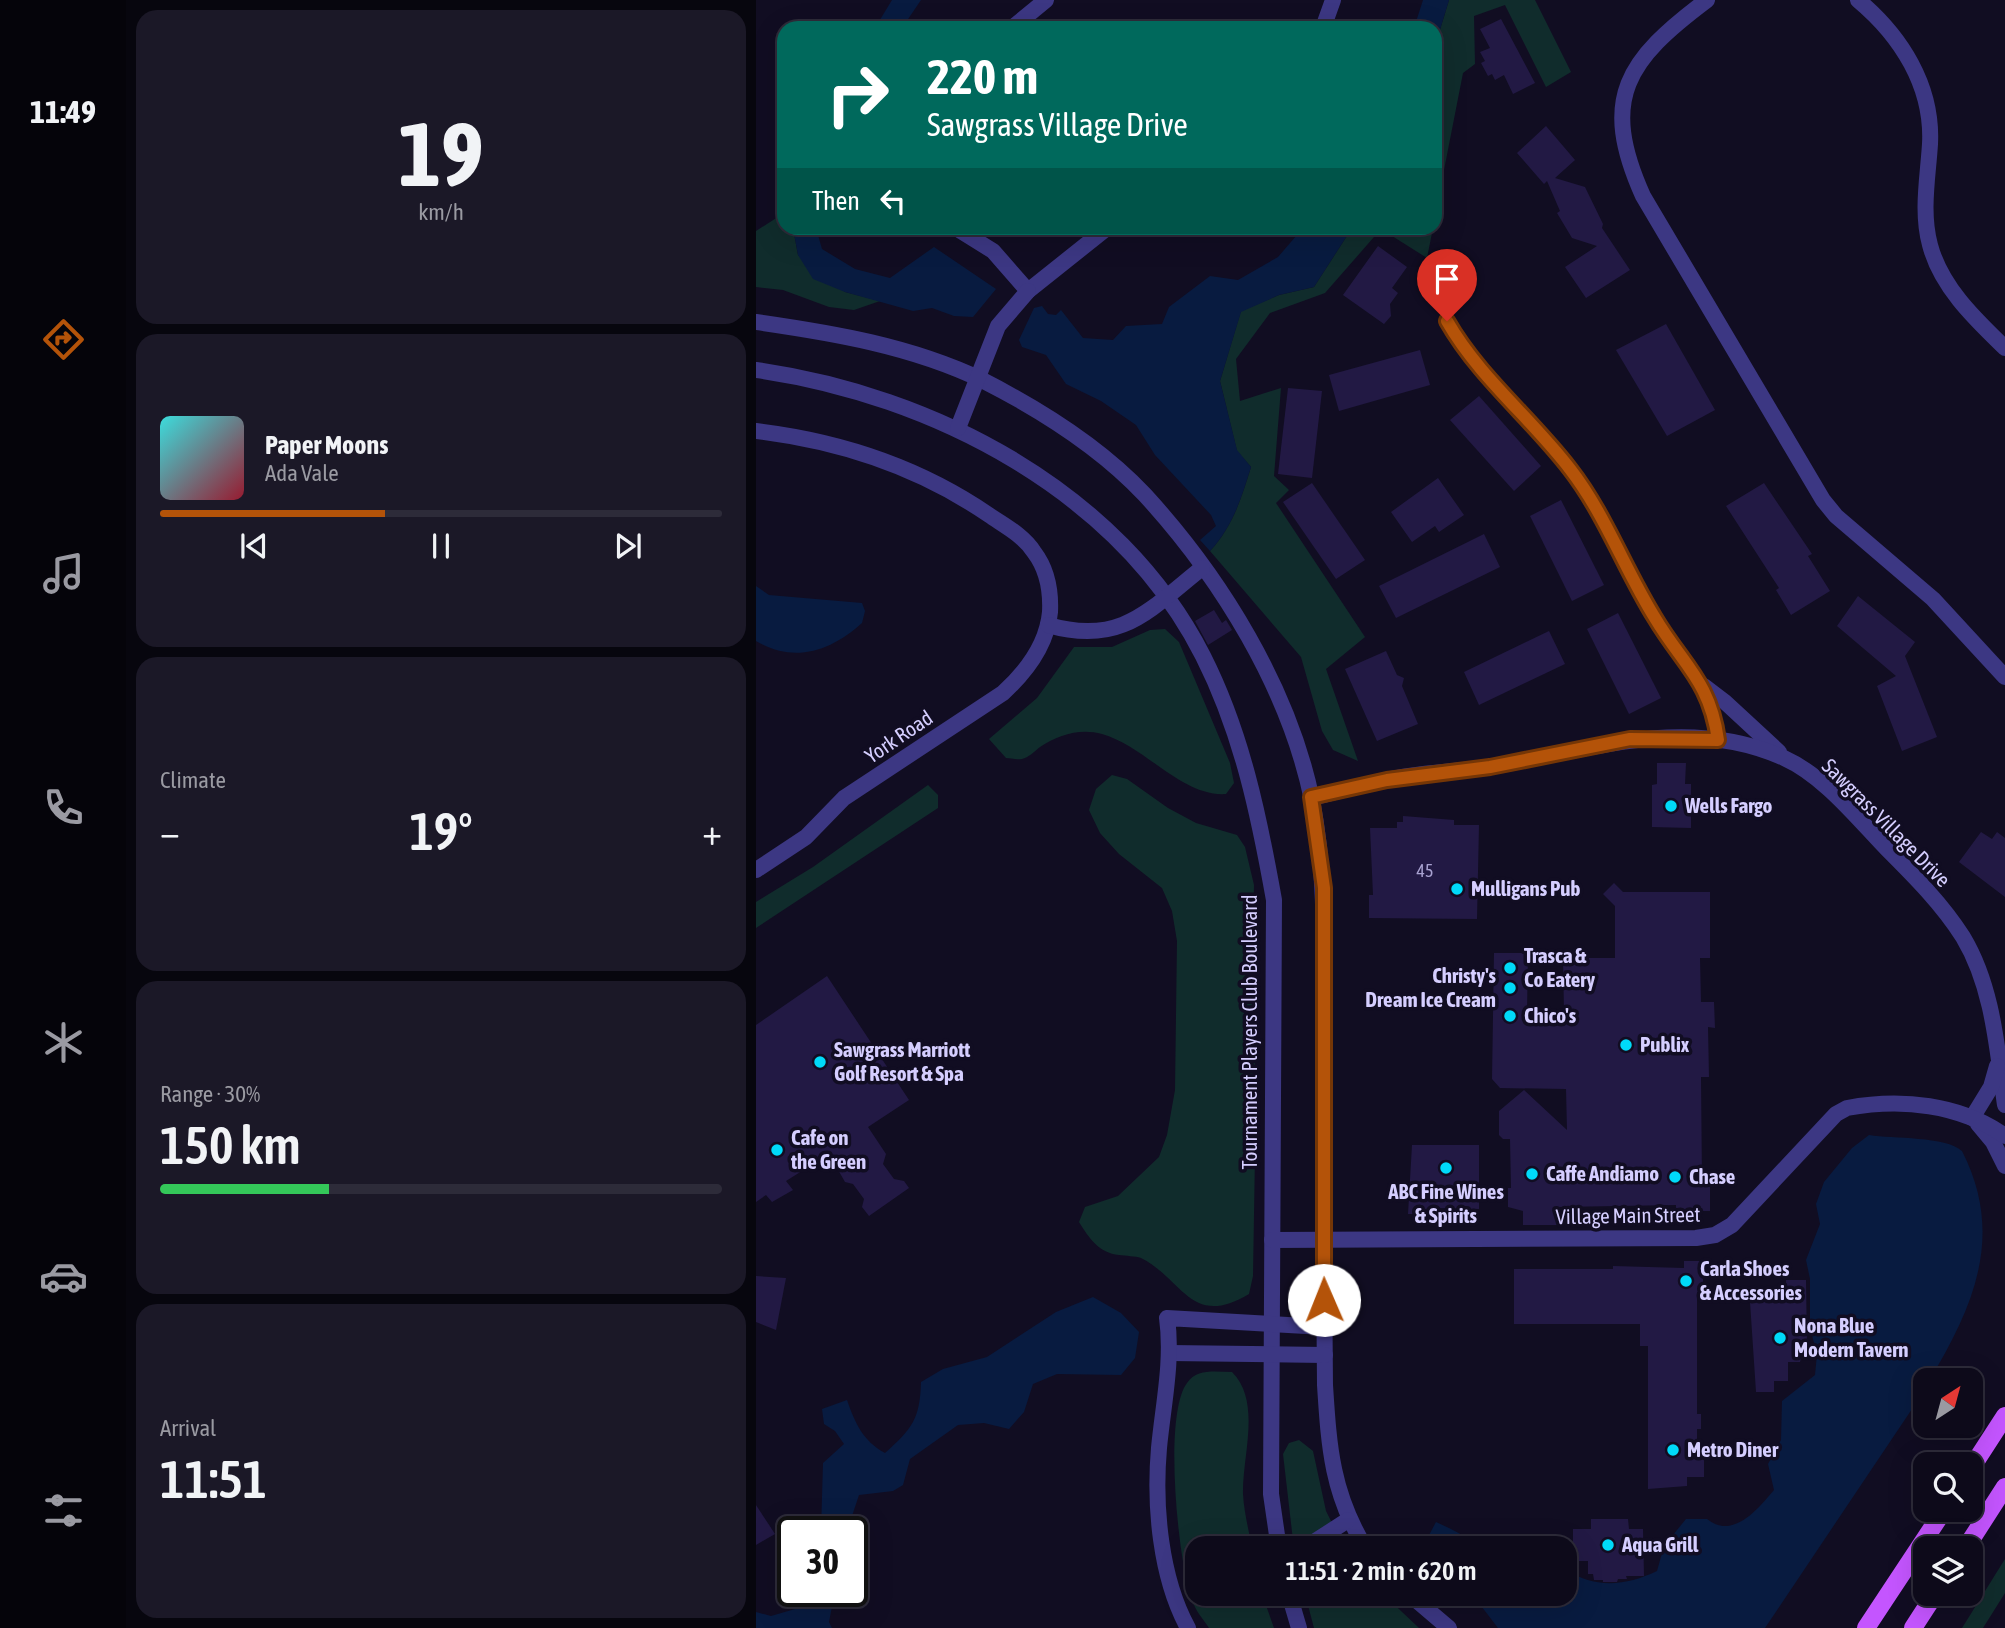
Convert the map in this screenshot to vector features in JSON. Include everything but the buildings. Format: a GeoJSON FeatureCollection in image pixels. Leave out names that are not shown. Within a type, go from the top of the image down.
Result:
{"type":"FeatureCollection","features":[{"type":"Feature","properties":{"kind":"main road"},"geometry":{"type":"LineString","coordinates":[[1982,1452],[2005,1416]]}},
{"type":"Feature","properties":{"kind":"main road"},"geometry":{"type":"LineString","coordinates":[[1973,1536],[2005,1487]]}},
{"type":"Feature","properties":{"kind":"main road"},"geometry":{"type":"LineString","coordinates":[[1866,1628],[1936,1522]]}},
{"type":"Feature","properties":{"kind":"main road"},"geometry":{"type":"LineString","coordinates":[[1913,1628],[1927,1606]]}},
{"type":"Feature","properties":{"kind":"street"},"geometry":{"type":"LineString","coordinates":[[1020,21],[1046,0]]}},
{"type":"Feature","properties":{"kind":"street"},"geometry":{"type":"LineString","coordinates":[[1326,21],[1333,0]]}},
{"type":"Feature","properties":{"kind":"street"},"geometry":{"type":"LineString","coordinates":[[1707,0],[1661,34],[1636,68],[1622,104],[1626,159],[1643,196],[1823,500],[1836,516],[1933,599],[2005,677]]}},
{"type":"Feature","properties":{"kind":"street"},"geometry":{"type":"LineString","coordinates":[[1858,0],[1899,45],[1919,78],[1930,124],[1925,208],[1936,262],[1961,302],[2005,348]]}},
{"type":"Feature","properties":{"kind":"street"},"geometry":{"type":"LineString","coordinates":[[967,235],[993,251],[1028,291]]}},
{"type":"Feature","properties":{"kind":"street"},"geometry":{"type":"LineString","coordinates":[[958,428],[998,326],[1028,291],[1098,235]]}},
{"type":"Feature","properties":{"kind":"street"},"geometry":{"type":"LineString","coordinates":[[1447,321],[1471,359],[1570,468],[1585,490],[1655,619],[1710,700],[1718,740]]}},
{"type":"Feature","properties":{"kind":"street"},"geometry":{"type":"LineString","coordinates":[[756,322],[874,342],[979,379],[1037,410],[1111,465],[1144,494],[1231,607],[1261,657],[1292,731],[1311,797],[1324,888],[1323,1239],[1329,1448],[1337,1492],[1358,1536]]}},
{"type":"Feature","properties":{"kind":"street","name":"Tournament Players Club Boulevard"},"geometry":{"type":"LineString","coordinates":[[756,370],[867,393],[958,428],[1032,472],[1102,525],[1167,596],[1203,656],[1232,722],[1257,807],[1274,900],[1274,1354],[1271,1494],[1277,1536]]}},
{"type":"Feature","properties":{"kind":"street","name":"York Road"},"geometry":{"type":"LineString","coordinates":[[756,431],[823,443],[891,462],[974,505],[1017,534],[1035,552],[1049,583],[1051,599],[1048,625],[1033,660],[1003,693],[844,798],[806,837],[756,870]]}},
{"type":"Feature","properties":{"kind":"street"},"geometry":{"type":"LineString","coordinates":[[1048,625],[1075,631],[1112,631],[1167,596],[1202,568]]}},
{"type":"Feature","properties":{"kind":"street"},"geometry":{"type":"LineString","coordinates":[[1702,685],[1725,702],[1786,759]]}},
{"type":"Feature","properties":{"kind":"street","name":"Sawgrass Village Drive"},"geometry":{"type":"LineString","coordinates":[[1311,797],[1387,780],[1490,767],[1630,739],[1718,740],[1754,747],[1786,759],[1828,790],[1858,818],[1935,901],[1963,938],[1979,970],[1989,1001],[2005,1105]]}},
{"type":"Feature","properties":{"kind":"street","name":"Sawgrass Village Drive"},"geometry":{"type":"LineString","coordinates":[[1972,1118],[1991,1087],[1999,1061]]}},
{"type":"Feature","properties":{"kind":"street","name":"Village Main Street"},"geometry":{"type":"LineString","coordinates":[[1272,1240],[1696,1238],[1715,1235],[1746,1212],[1836,1114],[1847,1108],[1939,1106],[1972,1118],[2005,1136]]}},
{"type":"Feature","properties":{"kind":"street"},"geometry":{"type":"LineString","coordinates":[[1972,1118],[1988,1134],[2005,1166]]}},
{"type":"Feature","properties":{"kind":"street"},"geometry":{"type":"LineString","coordinates":[[1188,1628],[1171,1583],[1159,1502],[1159,1451],[1169,1353],[1167,1318],[1324,1327]]}},
{"type":"Feature","properties":{"kind":"street"},"geometry":{"type":"LineString","coordinates":[[1169,1353],[1325,1355]]}},
{"type":"Feature","properties":{"kind":"street"},"geometry":{"type":"LineString","coordinates":[[1323,1536],[1348,1520]]}},
{"type":"Feature","properties":{"kind":"street"},"geometry":{"type":"LineString","coordinates":[[1293,1606],[1299,1628]]}},
{"type":"Feature","properties":{"kind":"street"},"geometry":{"type":"LineString","coordinates":[[1423,1606],[1449,1628]]}},
{"type":"Feature","properties":{"kind":"green space"},"geometry":{"type":"Polygon","coordinates":[[[1449,0],[1535,0],[1571,72],[1546,87],[1505,5],[1474,16],[1475,64],[1463,73],[1442,180],[1442,23],[1449,0]]]}},
{"type":"Feature","properties":{"kind":"green space"},"geometry":{"type":"Polygon","coordinates":[[[777,218],[777,235],[794,235],[798,255],[845,292],[880,301],[854,310],[829,307],[783,290],[756,287],[756,231],[777,218]]]}},
{"type":"Feature","properties":{"kind":"green space"},"geometry":{"type":"Polygon","coordinates":[[[1347,235],[1376,235],[1325,293],[1270,313],[1236,359],[1240,401],[1281,388],[1274,476],[1289,490],[1276,503],[1365,637],[1326,669],[1358,761],[1333,750],[1322,731],[1301,657],[1210,551],[1230,522],[1251,467],[1237,451],[1220,381],[1241,311],[1279,295],[1314,287],[1347,235]]]}},
{"type":"Feature","properties":{"kind":"green space"},"geometry":{"type":"Polygon","coordinates":[[[1391,235],[1432,235],[1427,258],[1391,235]]]}},
{"type":"Feature","properties":{"kind":"green space"},"geometry":{"type":"Polygon","coordinates":[[[1165,629],[1179,642],[1230,763],[1234,783],[1226,794],[1194,788],[1118,740],[1094,732],[1077,732],[1062,736],[1020,759],[1006,758],[989,739],[1037,698],[1074,647],[1112,647],[1150,630],[1165,629]]]}},
{"type":"Feature","properties":{"kind":"green space"},"geometry":{"type":"Polygon","coordinates":[[[1112,775],[1127,779],[1168,808],[1196,823],[1237,835],[1245,847],[1254,885],[1252,969],[1256,1093],[1253,1276],[1249,1294],[1229,1303],[1214,1306],[1200,1304],[1141,1258],[1112,1254],[1100,1248],[1079,1222],[1085,1207],[1118,1196],[1159,1157],[1167,1135],[1175,1090],[1177,941],[1172,911],[1162,888],[1119,854],[1100,833],[1089,810],[1096,789],[1112,775]]]}},
{"type":"Feature","properties":{"kind":"green space"},"geometry":{"type":"Polygon","coordinates":[[[928,785],[938,795],[938,808],[756,928],[756,902],[813,867],[928,785]]]}},
{"type":"Feature","properties":{"kind":"green space"},"geometry":{"type":"Polygon","coordinates":[[[1232,1372],[1241,1384],[1246,1398],[1248,1430],[1243,1494],[1249,1536],[1185,1536],[1185,1571],[1175,1489],[1176,1425],[1180,1400],[1187,1383],[1196,1375],[1232,1372]]]}},
{"type":"Feature","properties":{"kind":"green space"},"geometry":{"type":"Polygon","coordinates":[[[1299,1440],[1313,1451],[1326,1511],[1338,1536],[1292,1536],[1283,1454],[1289,1443],[1299,1440]]]}},
{"type":"Feature","properties":{"kind":"green space"},"geometry":{"type":"Polygon","coordinates":[[[2005,1559],[2005,1593],[1983,1628],[1962,1628],[1976,1606],[1983,1606],[1983,1594],[2005,1559]]]}},
{"type":"Feature","properties":{"kind":"green space"},"geometry":{"type":"Polygon","coordinates":[[[1194,1606],[1266,1606],[1274,1628],[1209,1628],[1194,1606]]]}},
{"type":"Feature","properties":{"kind":"green space"},"geometry":{"type":"Polygon","coordinates":[[[1308,1606],[1396,1606],[1419,1628],[1314,1628],[1308,1606]]]}},
{"type":"Feature","properties":{"kind":"water"},"geometry":{"type":"Polygon","coordinates":[[[892,0],[921,0],[907,21],[879,21],[892,0]]]}},
{"type":"Feature","properties":{"kind":"water"},"geometry":{"type":"Polygon","coordinates":[[[1423,0],[1449,0],[1442,23],[1416,21],[1423,0]]]}},
{"type":"Feature","properties":{"kind":"water"},"geometry":{"type":"Polygon","coordinates":[[[794,235],[818,235],[822,249],[855,269],[890,278],[934,247],[996,289],[973,317],[954,316],[932,308],[913,311],[845,292],[813,279],[798,255],[794,235]]]}},
{"type":"Feature","properties":{"kind":"water"},"geometry":{"type":"Polygon","coordinates":[[[1297,235],[1347,235],[1314,287],[1279,295],[1241,312],[1220,381],[1237,450],[1251,467],[1230,522],[1210,551],[1200,540],[1216,526],[1211,515],[1155,455],[1136,425],[1101,401],[1066,384],[1046,355],[1022,347],[1019,340],[1034,308],[1042,306],[1048,314],[1056,315],[1061,310],[1083,338],[1113,340],[1126,326],[1162,324],[1169,307],[1210,276],[1238,280],[1278,257],[1297,235]]]}},
{"type":"Feature","properties":{"kind":"water"},"geometry":{"type":"Polygon","coordinates":[[[756,586],[769,595],[862,603],[865,611],[862,623],[838,641],[812,651],[784,652],[770,648],[756,641],[756,586]]]}},
{"type":"Feature","properties":{"kind":"water"},"geometry":{"type":"Polygon","coordinates":[[[1869,1135],[1932,1140],[1962,1151],[1975,1182],[1981,1212],[1982,1241],[1978,1269],[1971,1297],[1936,1368],[1913,1368],[1913,1407],[1765,1628],[1498,1628],[1481,1606],[1577,1606],[1577,1575],[1587,1580],[1610,1583],[1634,1580],[1657,1571],[1664,1546],[1686,1519],[1707,1519],[1717,1525],[1726,1526],[1735,1524],[1753,1513],[1774,1490],[1768,1464],[1781,1440],[1782,1401],[1815,1375],[1817,1354],[1810,1328],[1810,1279],[1806,1260],[1820,1224],[1816,1204],[1824,1182],[1852,1148],[1869,1135]]]}},
{"type":"Feature","properties":{"kind":"water"},"geometry":{"type":"Polygon","coordinates":[[[1093,1297],[1121,1313],[1139,1332],[1135,1358],[1121,1375],[1057,1374],[1033,1384],[1024,1412],[1009,1429],[984,1423],[958,1425],[910,1459],[903,1485],[893,1491],[859,1495],[852,1516],[821,1516],[823,1463],[844,1444],[835,1431],[824,1424],[822,1409],[847,1400],[861,1431],[885,1453],[913,1422],[919,1405],[921,1382],[943,1369],[987,1357],[1056,1312],[1093,1297]]]}},
{"type":"Feature","properties":{"kind":"water"},"geometry":{"type":"Polygon","coordinates":[[[1436,1522],[1464,1536],[1429,1536],[1436,1522]]]}},
{"type":"Feature","properties":{"kind":"water"},"geometry":{"type":"Polygon","coordinates":[[[832,1607],[829,1622],[832,1628],[756,1628],[756,1612],[771,1616],[795,1609],[832,1607]]]}},
{"type":"Feature","properties":{"kind":"place","name":"Wells Fargo"},"geometry":{"type":"Point","coordinates":[1671,806]}},
{"type":"Feature","properties":{"kind":"place","name":"Mulligans Pub"},"geometry":{"type":"Point","coordinates":[1457,889]}},
{"type":"Feature","properties":{"kind":"place","name":"Trasca & Co Eatery"},"geometry":{"type":"Point","coordinates":[1510,968]}},
{"type":"Feature","properties":{"kind":"place","name":"Christy's Dream Ice Cream"},"geometry":{"type":"Point","coordinates":[1510,988]}},
{"type":"Feature","properties":{"kind":"place","name":"Chico's"},"geometry":{"type":"Point","coordinates":[1510,1016]}},
{"type":"Feature","properties":{"kind":"place","name":"Publix"},"geometry":{"type":"Point","coordinates":[1626,1045]}},
{"type":"Feature","properties":{"kind":"place","name":"Sawgrass Marriott Golf Resort & Spa"},"geometry":{"type":"Point","coordinates":[820,1062]}},
{"type":"Feature","properties":{"kind":"place","name":"Cafe on the Green"},"geometry":{"type":"Point","coordinates":[777,1150]}},
{"type":"Feature","properties":{"kind":"place","name":"ABC Fine Wines & Spirits"},"geometry":{"type":"Point","coordinates":[1446,1168]}},
{"type":"Feature","properties":{"kind":"place","name":"Caffe Andiamo"},"geometry":{"type":"Point","coordinates":[1532,1174]}},
{"type":"Feature","properties":{"kind":"place","name":"Chase"},"geometry":{"type":"Point","coordinates":[1675,1177]}},
{"type":"Feature","properties":{"kind":"place","name":"Carla Shoes & Accessories"},"geometry":{"type":"Point","coordinates":[1686,1281]}},
{"type":"Feature","properties":{"kind":"place","name":"Nona Blue Modern Tavern"},"geometry":{"type":"Point","coordinates":[1780,1338]}},
{"type":"Feature","properties":{"kind":"place","name":"Metro Diner"},"geometry":{"type":"Point","coordinates":[1673,1450]}},
{"type":"Feature","properties":{"kind":"place","name":"Aqua Grill"},"geometry":{"type":"Point","coordinates":[1608,1545]}},
{"type":"Feature","properties":{"kind":"route"},"geometry":{"type":"LineString","coordinates":[[1324,1300],[1324,888],[1311,797],[1387,780],[1490,767],[1573,748],[1630,739],[1676,737],[1718,740],[1710,700],[1655,619],[1585,490],[1570,468],[1471,359],[1447,321]]}}]}
